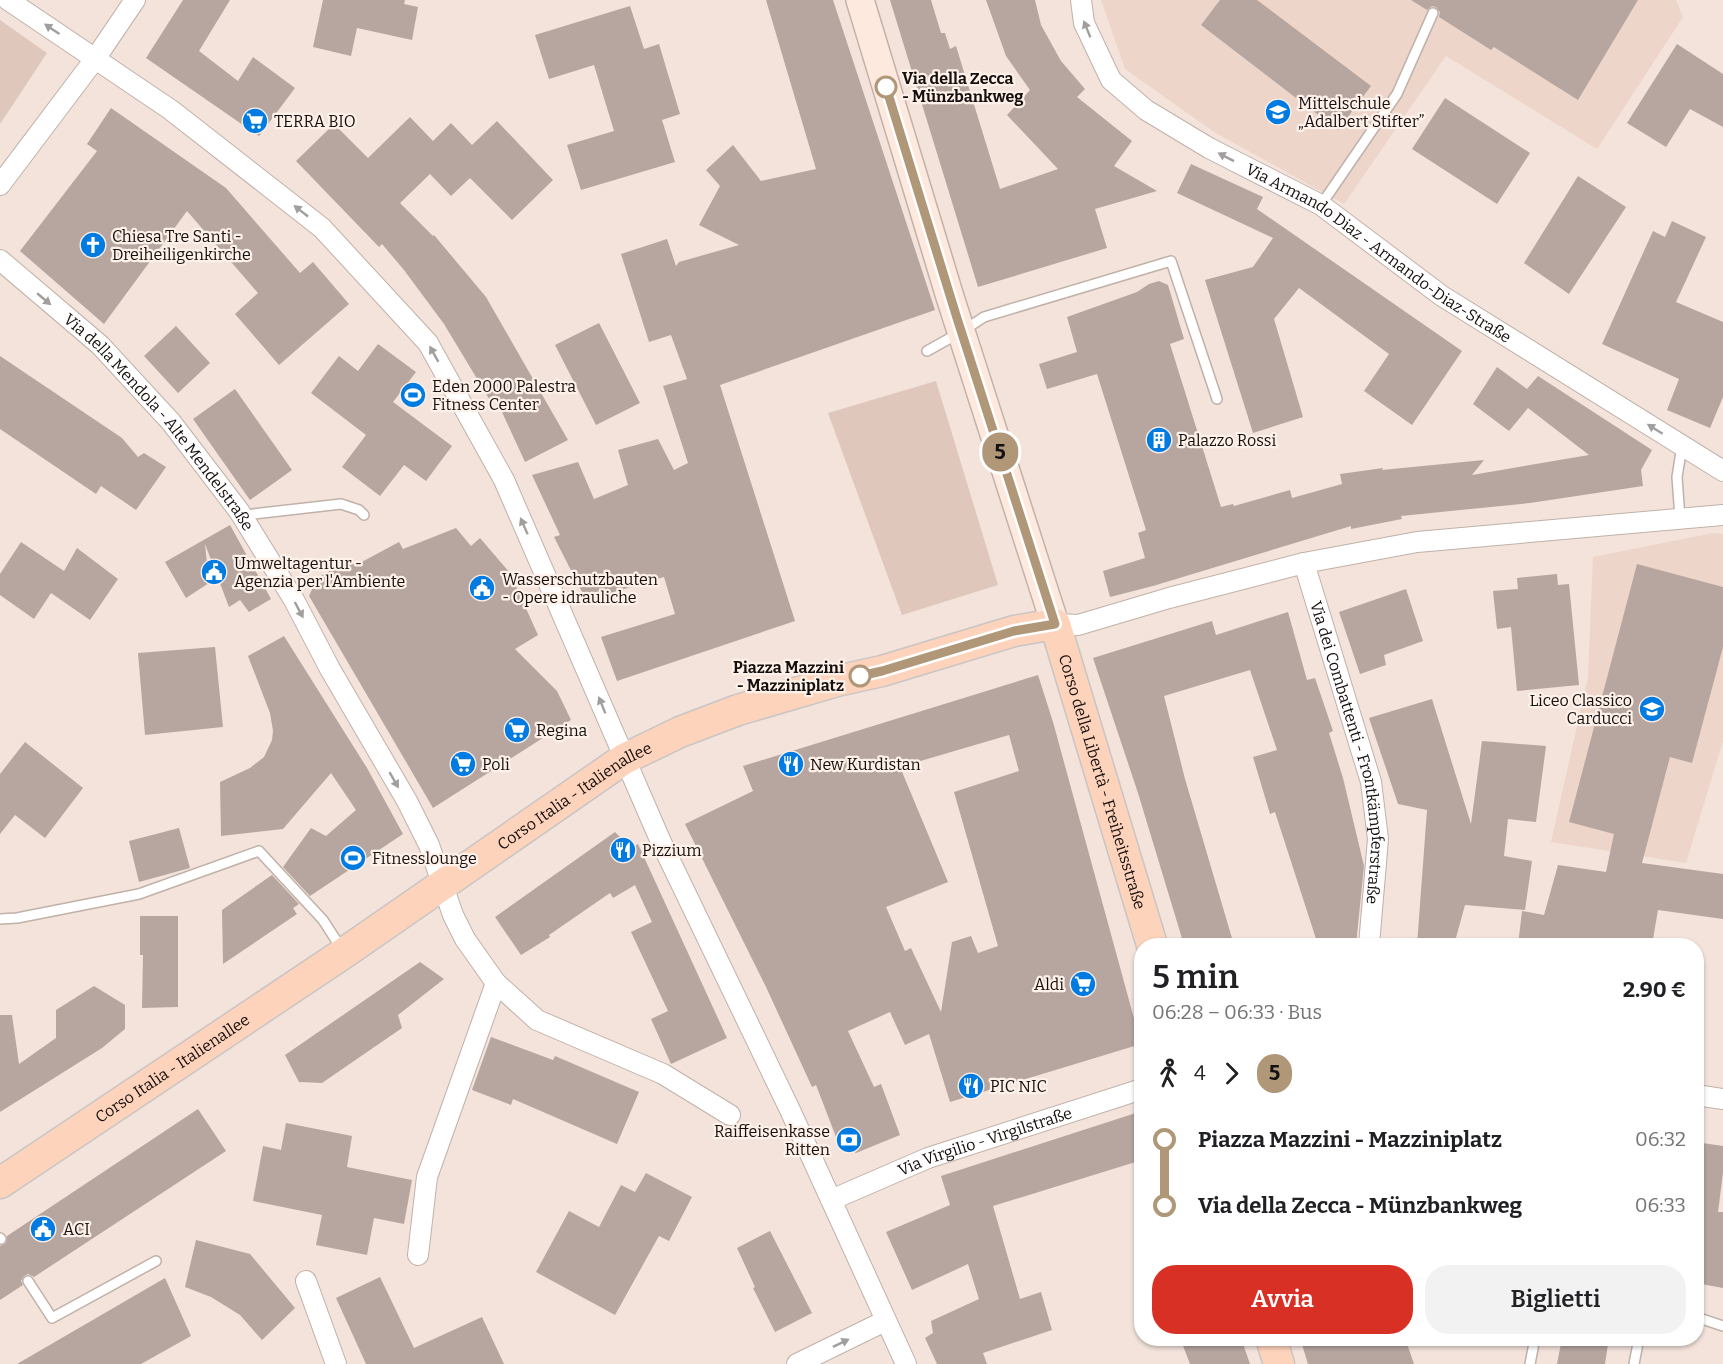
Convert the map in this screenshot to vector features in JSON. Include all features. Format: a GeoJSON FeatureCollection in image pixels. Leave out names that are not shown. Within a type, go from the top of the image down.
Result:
{"type":"FeatureCollection","features":[{"type":"Feature","properties":{"kind":"main road","name":"Corso della Libertà - Freiheitsstraße"},"geometry":{"type":"LineString","coordinates":[[860,0],[961,332],[1055,624],[1150,938]]}},
{"type":"Feature","properties":{"kind":"main road","name":"Corso Italia - Italienallee"},"geometry":{"type":"LineString","coordinates":[[0,1183],[443,886],[624,759],[680,732],[738,710],[837,681],[882,671],[1014,631],[1055,624]]}},
{"type":"Feature","properties":{"kind":"main road"},"geometry":{"type":"LineString","coordinates":[[1273,1346],[1279,1364]]}},
{"type":"Feature","properties":{"kind":"street"},"geometry":{"type":"LineString","coordinates":[[8,0],[171,110],[322,228],[428,343],[504,480],[661,842],[790,1110],[906,1364]]}},
{"type":"Feature","properties":{"kind":"street"},"geometry":{"type":"LineString","coordinates":[[0,185],[95,59],[135,0]]}},
{"type":"Feature","properties":{"kind":"street","name":"Via Armando Diaz - Armando-Diaz-Straße"},"geometry":{"type":"LineString","coordinates":[[1081,0],[1084,23],[1111,80],[1146,110],[1209,148],[1321,205],[1442,296],[1723,471]]}},
{"type":"Feature","properties":{"kind":"street","name":"Via della Mendola - Alte Mendelstraße"},"geometry":{"type":"LineString","coordinates":[[0,260],[100,345],[171,422],[244,518],[294,600],[330,669],[407,801],[429,845],[453,915],[465,939],[496,983],[537,1020],[663,1074],[730,1115]]}},
{"type":"Feature","properties":{"kind":"street"},"geometry":{"type":"LineString","coordinates":[[1055,624],[1078,625],[1169,598],[1304,563],[1417,542],[1723,515]]}},
{"type":"Feature","properties":{"kind":"street","name":"Via dei Combattenti - Frontkämpferstraße"},"geometry":{"type":"LineString","coordinates":[[1304,563],[1371,782],[1378,839],[1370,938]]}},
{"type":"Feature","properties":{"kind":"street"},"geometry":{"type":"LineString","coordinates":[[418,1255],[427,1177],[496,983]]}},
{"type":"Feature","properties":{"kind":"street","name":"Via Virgilio - Virgilstraße"},"geometry":{"type":"LineString","coordinates":[[831,1200],[928,1158],[1134,1092]]}},
{"type":"Feature","properties":{"kind":"street"},"geometry":{"type":"LineString","coordinates":[[1704,1096],[1723,1099]]}},
{"type":"Feature","properties":{"kind":"street"},"geometry":{"type":"LineString","coordinates":[[306,1281],[336,1364]]}},
{"type":"Feature","properties":{"kind":"street"},"geometry":{"type":"LineString","coordinates":[[797,1364],[885,1321]]}},
{"type":"Feature","properties":{"kind":"lane"},"geometry":{"type":"LineString","coordinates":[[1321,205],[1397,94],[1433,14]]}},
{"type":"Feature","properties":{"kind":"lane"},"geometry":{"type":"LineString","coordinates":[[927,351],[984,316],[1171,261],[1217,399]]}},
{"type":"Feature","properties":{"kind":"lane"},"geometry":{"type":"LineString","coordinates":[[1680,518],[1677,477],[1682,446]]}},
{"type":"Feature","properties":{"kind":"lane"},"geometry":{"type":"LineString","coordinates":[[244,518],[253,514],[341,504],[359,510],[364,515]]}},
{"type":"Feature","properties":{"kind":"lane"},"geometry":{"type":"LineString","coordinates":[[0,919],[17,918],[138,894],[259,851],[323,920],[344,953]]}},
{"type":"Feature","properties":{"kind":"lane"},"geometry":{"type":"LineString","coordinates":[[28,1281],[52,1318],[156,1261]]}},
{"type":"Feature","properties":{"kind":"lane"},"geometry":{"type":"LineString","coordinates":[[1704,1320],[1723,1326]]}},
{"type":"Feature","properties":{"kind":"lane"},"geometry":{"type":"LineString","coordinates":[[1530,1364],[1533,1346]]}},
{"type":"Feature","properties":{"kind":"lane"},"geometry":{"type":"LineString","coordinates":[[1634,1364],[1638,1346]]}},
{"type":"Feature","properties":{"kind":"shaded area"},"geometry":{"type":"Polygon","coordinates":[[[1101,0],[1676,0],[1683,17],[1597,149],[1446,56],[1344,204],[1214,132],[1125,69],[1101,0]]]}},
{"type":"Feature","properties":{"kind":"shaded area"},"geometry":{"type":"Polygon","coordinates":[[[0,20],[47,53],[0,124],[0,20]]]}},
{"type":"Feature","properties":{"kind":"shaded area"},"geometry":{"type":"Polygon","coordinates":[[[936,381],[998,585],[902,615],[828,413],[936,381]]]}},
{"type":"Feature","properties":{"kind":"shaded area","name":"Liceo Classico Carducci"},"geometry":{"type":"Polygon","coordinates":[[[1713,533],[1723,534],[1723,741],[1686,863],[1551,842],[1588,677],[1593,557],[1713,533]]]}},
{"type":"Feature","properties":{"kind":"building"},"geometry":{"type":"Polygon","coordinates":[[[183,0],[230,0],[199,51],[238,81],[253,57],[295,88],[259,136],[146,58],[183,0]]]}},
{"type":"Feature","properties":{"kind":"building"},"geometry":{"type":"Polygon","coordinates":[[[323,0],[405,0],[404,4],[418,7],[412,40],[357,28],[351,56],[313,47],[323,0]]]}},
{"type":"Feature","properties":{"kind":"building"},"geometry":{"type":"Polygon","coordinates":[[[766,0],[833,0],[935,310],[720,385],[795,621],[617,681],[601,637],[675,614],[664,577],[591,599],[588,592],[583,594],[554,537],[560,535],[532,475],[578,462],[594,499],[628,485],[618,450],[658,439],[674,470],[688,463],[663,386],[687,379],[671,335],[649,342],[621,254],[667,239],[676,266],[679,262],[739,245],[699,225],[720,186],[706,170],[733,145],[761,181],[816,169],[766,0]]]}},
{"type":"Feature","properties":{"kind":"building"},"geometry":{"type":"Polygon","coordinates":[[[890,0],[931,0],[941,33],[945,33],[950,49],[956,46],[1000,189],[1058,169],[1007,115],[1030,90],[1006,56],[986,0],[1035,0],[1041,25],[1061,61],[1085,89],[1077,97],[1132,141],[1114,166],[1157,191],[1095,209],[1107,248],[978,287],[890,0]]]}},
{"type":"Feature","properties":{"kind":"building"},"geometry":{"type":"Polygon","coordinates":[[[1220,0],[1257,0],[1371,86],[1338,130],[1201,25],[1220,0]]]}},
{"type":"Feature","properties":{"kind":"building"},"geometry":{"type":"Polygon","coordinates":[[[1411,0],[1638,0],[1578,100],[1494,47],[1491,50],[1439,17],[1440,12],[1436,7],[1432,6],[1427,10],[1411,0]]]}},
{"type":"Feature","properties":{"kind":"building"},"geometry":{"type":"Polygon","coordinates":[[[630,6],[644,49],[659,44],[680,114],[662,120],[675,162],[581,190],[567,145],[614,131],[594,65],[549,79],[535,35],[630,6]]]}},
{"type":"Feature","properties":{"kind":"building"},"geometry":{"type":"Polygon","coordinates":[[[1677,44],[1723,74],[1723,127],[1690,109],[1666,147],[1627,123],[1677,44]]]}},
{"type":"Feature","properties":{"kind":"building"},"geometry":{"type":"Polygon","coordinates":[[[1445,98],[1530,153],[1497,204],[1412,149],[1445,98]]]}},
{"type":"Feature","properties":{"kind":"building"},"geometry":{"type":"Polygon","coordinates":[[[111,108],[226,188],[300,273],[313,262],[349,304],[279,365],[235,314],[258,293],[187,211],[104,324],[20,251],[97,151],[87,144],[111,108]]]}},
{"type":"Feature","properties":{"kind":"building"},"geometry":{"type":"Polygon","coordinates":[[[410,117],[433,141],[451,123],[472,145],[497,121],[553,180],[512,220],[470,178],[451,196],[430,174],[400,203],[434,235],[486,297],[568,440],[525,462],[496,399],[491,402],[444,324],[404,270],[382,244],[379,247],[296,161],[334,124],[368,158],[410,117]]]}},
{"type":"Feature","properties":{"kind":"building"},"geometry":{"type":"Polygon","coordinates":[[[1191,164],[1263,197],[1257,209],[1462,351],[1412,425],[1364,391],[1389,354],[1299,288],[1274,319],[1303,417],[1253,433],[1205,280],[1253,267],[1273,238],[1177,193],[1191,164]]]}},
{"type":"Feature","properties":{"kind":"building"},"geometry":{"type":"Polygon","coordinates":[[[1578,176],[1626,207],[1569,294],[1524,263],[1578,176]]]}},
{"type":"Feature","properties":{"kind":"building"},"geometry":{"type":"Polygon","coordinates":[[[1672,221],[1706,237],[1676,302],[1723,322],[1723,397],[1710,428],[1667,410],[1679,379],[1602,344],[1653,231],[1665,237],[1672,221]]]}},
{"type":"Feature","properties":{"kind":"building"},"geometry":{"type":"Polygon","coordinates":[[[1159,281],[1168,285],[1184,339],[1170,344],[1221,507],[1233,504],[1234,506],[1290,490],[1292,498],[1342,484],[1340,474],[1383,468],[1382,470],[1484,460],[1472,475],[1589,455],[1528,408],[1509,431],[1473,404],[1497,367],[1527,389],[1538,376],[1652,450],[1641,470],[1643,486],[1530,503],[1401,516],[1402,519],[1351,529],[1351,526],[1110,597],[1103,571],[1145,558],[1138,533],[1146,530],[1097,374],[1047,389],[1039,364],[1077,352],[1067,317],[1137,292],[1159,281]]]}},
{"type":"Feature","properties":{"kind":"building"},"geometry":{"type":"Polygon","coordinates":[[[599,323],[640,403],[596,425],[555,345],[599,323]]]}},
{"type":"Feature","properties":{"kind":"building"},"geometry":{"type":"Polygon","coordinates":[[[176,326],[210,363],[178,393],[144,356],[176,326]]]}},
{"type":"Feature","properties":{"kind":"building"},"geometry":{"type":"Polygon","coordinates":[[[378,344],[416,372],[393,402],[452,446],[426,481],[404,465],[380,496],[342,467],[366,435],[311,393],[339,356],[358,371],[378,344]]]}},
{"type":"Feature","properties":{"kind":"building"},"geometry":{"type":"Polygon","coordinates":[[[0,356],[122,438],[138,457],[144,453],[166,467],[136,510],[101,486],[96,494],[0,429],[0,356]]]}},
{"type":"Feature","properties":{"kind":"building"},"geometry":{"type":"Polygon","coordinates":[[[235,389],[292,470],[250,500],[193,419],[235,389]]]}},
{"type":"Feature","properties":{"kind":"building","name":"Umweltagentur - Agenzia per l'Ambiente"},"geometry":{"type":"Polygon","coordinates":[[[230,525],[271,599],[249,612],[240,600],[229,607],[205,544],[209,583],[186,598],[165,562],[230,525]]]}},
{"type":"Feature","properties":{"kind":"building"},"geometry":{"type":"Polygon","coordinates":[[[456,528],[471,546],[480,538],[510,573],[538,635],[515,649],[557,691],[571,720],[433,808],[309,596],[317,578],[342,564],[358,564],[399,542],[403,549],[456,528]]]}},
{"type":"Feature","properties":{"kind":"building"},"geometry":{"type":"Polygon","coordinates":[[[21,542],[64,571],[77,548],[118,579],[90,620],[51,593],[34,619],[0,595],[0,574],[21,542]]]}},
{"type":"Feature","properties":{"kind":"building","name":"Liceo Classico Carducci"},"geometry":{"type":"Polygon","coordinates":[[[1637,564],[1723,587],[1723,647],[1692,763],[1670,757],[1642,863],[1723,874],[1723,919],[1658,910],[1653,938],[1519,938],[1522,911],[1544,915],[1558,865],[1606,872],[1614,834],[1569,822],[1637,564]]]}},
{"type":"Feature","properties":{"kind":"building"},"geometry":{"type":"Polygon","coordinates":[[[1557,574],[1558,585],[1569,584],[1579,685],[1517,691],[1511,627],[1497,629],[1493,591],[1518,589],[1517,578],[1557,574]]]}},
{"type":"Feature","properties":{"kind":"building"},"geometry":{"type":"Polygon","coordinates":[[[1406,589],[1423,641],[1384,655],[1386,665],[1360,674],[1339,612],[1406,589]]]}},
{"type":"Feature","properties":{"kind":"building"},"geometry":{"type":"Polygon","coordinates":[[[1288,612],[1307,680],[1315,678],[1333,731],[1329,733],[1343,778],[1364,866],[1357,938],[1316,938],[1275,812],[1270,814],[1253,757],[1277,750],[1250,670],[1164,696],[1185,779],[1232,938],[1182,938],[1138,793],[1093,658],[1212,621],[1216,635],[1288,612]]]}},
{"type":"Feature","properties":{"kind":"building"},"geometry":{"type":"Polygon","coordinates":[[[284,636],[367,768],[403,834],[310,896],[283,867],[311,828],[326,836],[356,810],[331,773],[283,829],[221,836],[220,782],[250,768],[264,757],[272,740],[270,713],[248,656],[284,636]]]}},
{"type":"Feature","properties":{"kind":"building"},"geometry":{"type":"Polygon","coordinates":[[[215,647],[223,727],[145,735],[138,653],[215,647]]]}},
{"type":"Feature","properties":{"kind":"building"},"geometry":{"type":"Polygon","coordinates":[[[1038,675],[1134,1018],[1134,1046],[950,1102],[929,1034],[905,1045],[890,1012],[848,1031],[874,1087],[881,1084],[900,1135],[856,1153],[838,1142],[816,1085],[812,1087],[766,987],[685,824],[753,791],[743,766],[1038,675]],[[1009,735],[900,767],[948,882],[886,907],[905,951],[911,948],[941,1012],[952,942],[971,936],[978,953],[998,946],[954,792],[1019,771],[1009,735]]]}},
{"type":"Feature","properties":{"kind":"building"},"geometry":{"type":"Polygon","coordinates":[[[1432,699],[1471,824],[1482,741],[1546,746],[1536,822],[1508,819],[1504,856],[1532,861],[1525,910],[1465,905],[1456,938],[1418,938],[1427,810],[1398,804],[1369,718],[1432,699]]]}},
{"type":"Feature","properties":{"kind":"building"},"geometry":{"type":"Polygon","coordinates":[[[25,742],[83,788],[45,838],[15,815],[0,834],[0,774],[25,742]]]}},
{"type":"Feature","properties":{"kind":"building"},"geometry":{"type":"Polygon","coordinates":[[[179,828],[190,868],[139,882],[129,841],[179,828]]]}},
{"type":"Feature","properties":{"kind":"building"},"geometry":{"type":"Polygon","coordinates":[[[615,832],[631,848],[638,844],[727,1038],[671,1064],[651,1019],[668,1011],[631,932],[652,922],[635,885],[613,898],[610,893],[549,935],[550,937],[521,955],[495,917],[615,832]]]}},
{"type":"Feature","properties":{"kind":"building"},"geometry":{"type":"Polygon","coordinates":[[[272,875],[299,904],[293,908],[297,914],[223,964],[222,910],[272,875]]]}},
{"type":"Feature","properties":{"kind":"building"},"geometry":{"type":"Polygon","coordinates":[[[140,916],[178,916],[178,1007],[142,1008],[143,955],[140,955],[140,916]]]}},
{"type":"Feature","properties":{"kind":"building"},"geometry":{"type":"Polygon","coordinates":[[[420,962],[444,979],[398,1015],[402,1028],[322,1083],[299,1082],[285,1055],[420,962]]]}},
{"type":"Feature","properties":{"kind":"building"},"geometry":{"type":"Polygon","coordinates":[[[94,986],[125,1005],[125,1029],[102,1048],[0,1112],[0,1015],[12,1015],[19,1064],[56,1038],[56,1010],[94,986]]]}},
{"type":"Feature","properties":{"kind":"building"},"geometry":{"type":"Polygon","coordinates":[[[491,1037],[553,1060],[555,1056],[639,1092],[617,1144],[513,1099],[511,1105],[472,1090],[491,1037]]]}},
{"type":"Feature","properties":{"kind":"building"},"geometry":{"type":"Polygon","coordinates":[[[198,1109],[226,1151],[34,1277],[28,1274],[24,1276],[21,1281],[23,1285],[0,1300],[0,1246],[6,1243],[7,1236],[198,1109]]]}},
{"type":"Feature","properties":{"kind":"building"},"geometry":{"type":"Polygon","coordinates":[[[1134,1114],[1134,1162],[993,1206],[1020,1299],[1041,1292],[1052,1330],[983,1353],[987,1364],[937,1364],[925,1338],[933,1333],[931,1321],[979,1299],[968,1264],[912,1290],[886,1232],[950,1205],[941,1176],[1134,1114]]]}},
{"type":"Feature","properties":{"kind":"building"},"geometry":{"type":"Polygon","coordinates":[[[286,1123],[352,1136],[347,1167],[412,1180],[404,1224],[374,1218],[367,1255],[316,1245],[322,1215],[253,1201],[263,1146],[281,1150],[286,1123]]]}},
{"type":"Feature","properties":{"kind":"building"},"geometry":{"type":"Polygon","coordinates":[[[1704,1143],[1723,1146],[1723,1173],[1718,1212],[1723,1212],[1723,1288],[1704,1284],[1704,1143]]]}},
{"type":"Feature","properties":{"kind":"building"},"geometry":{"type":"Polygon","coordinates":[[[646,1173],[692,1197],[669,1241],[659,1236],[615,1315],[536,1272],[569,1211],[599,1227],[621,1185],[635,1192],[646,1173]]]}},
{"type":"Feature","properties":{"kind":"building"},"geometry":{"type":"Polygon","coordinates":[[[770,1231],[812,1313],[775,1332],[753,1288],[755,1287],[737,1248],[770,1231]]]}},
{"type":"Feature","properties":{"kind":"building"},"geometry":{"type":"Polygon","coordinates":[[[196,1240],[250,1254],[295,1308],[262,1340],[240,1315],[211,1297],[185,1287],[196,1240]]]}},
{"type":"Feature","properties":{"kind":"building"},"geometry":{"type":"Polygon","coordinates":[[[380,1277],[414,1348],[482,1317],[504,1364],[366,1364],[336,1298],[380,1277]]]}},
{"type":"Feature","properties":{"kind":"building"},"geometry":{"type":"Polygon","coordinates":[[[165,1278],[191,1336],[141,1364],[17,1364],[165,1278]]]}},
{"type":"Feature","properties":{"kind":"building"},"geometry":{"type":"Polygon","coordinates":[[[1183,1346],[1244,1346],[1250,1364],[1190,1364],[1183,1346]]]}},
{"type":"Feature","properties":{"kind":"building"},"geometry":{"type":"Polygon","coordinates":[[[1302,1346],[1408,1346],[1414,1364],[1308,1364],[1302,1346]]]}},
{"type":"Feature","properties":{"kind":"building"},"geometry":{"type":"Polygon","coordinates":[[[1560,1346],[1608,1346],[1605,1364],[1557,1364],[1560,1346]]]}},
{"type":"Feature","properties":{"kind":"bus line","name":"5"},"geometry":{"type":"LineString","coordinates":[[860,676],[1014,631],[1055,624],[886,87]]}},
{"type":"Feature","properties":{"kind":"place","name":"Via della Zecca - Münzbankweg"},"geometry":{"type":"Point","coordinates":[886,87]}},
{"type":"Feature","properties":{"kind":"place","name":"Mittelschule „Adalbert Stifter”"},"geometry":{"type":"Point","coordinates":[1278,112]}},
{"type":"Feature","properties":{"kind":"place","name":"TERRA BIO"},"geometry":{"type":"Point","coordinates":[255,121]}},
{"type":"Feature","properties":{"kind":"place","name":"Chiesa Tre Santi - Dreiheiligenkirche"},"geometry":{"type":"Point","coordinates":[93,245]}},
{"type":"Feature","properties":{"kind":"place","name":"Eden 2000 Palestra Fitness Center"},"geometry":{"type":"Point","coordinates":[413,395]}},
{"type":"Feature","properties":{"kind":"place","name":"Palazzo Rossi"},"geometry":{"type":"Point","coordinates":[1159,440]}},
{"type":"Feature","properties":{"kind":"place","name":"Umweltagentur - Agenzia per l'Ambiente"},"geometry":{"type":"Point","coordinates":[214,572]}},
{"type":"Feature","properties":{"kind":"place","name":"Wasserschutzbauten - Opere idrauliche"},"geometry":{"type":"Point","coordinates":[482,588]}},
{"type":"Feature","properties":{"kind":"place","name":"Piazza Mazzini - Mazziniplatz"},"geometry":{"type":"Point","coordinates":[860,676]}},
{"type":"Feature","properties":{"kind":"place","name":"Liceo Classico Carducci"},"geometry":{"type":"Point","coordinates":[1652,709]}},
{"type":"Feature","properties":{"kind":"place","name":"Regina"},"geometry":{"type":"Point","coordinates":[517,730]}},
{"type":"Feature","properties":{"kind":"place","name":"Poli"},"geometry":{"type":"Point","coordinates":[463,764]}},
{"type":"Feature","properties":{"kind":"place","name":"New Kurdistan"},"geometry":{"type":"Point","coordinates":[791,764]}},
{"type":"Feature","properties":{"kind":"place","name":"Pizzium"},"geometry":{"type":"Point","coordinates":[623,850]}},
{"type":"Feature","properties":{"kind":"place","name":"Fitnesslounge"},"geometry":{"type":"Point","coordinates":[353,858]}},
{"type":"Feature","properties":{"kind":"place","name":"Aldi"},"geometry":{"type":"Point","coordinates":[1083,984]}},
{"type":"Feature","properties":{"kind":"place","name":"PIC NIC"},"geometry":{"type":"Point","coordinates":[971,1086]}},
{"type":"Feature","properties":{"kind":"place","name":"Raiffeisenkasse Ritten"},"geometry":{"type":"Point","coordinates":[849,1140]}},
{"type":"Feature","properties":{"kind":"place","name":"ACI"},"geometry":{"type":"Point","coordinates":[43,1229]}}]}
